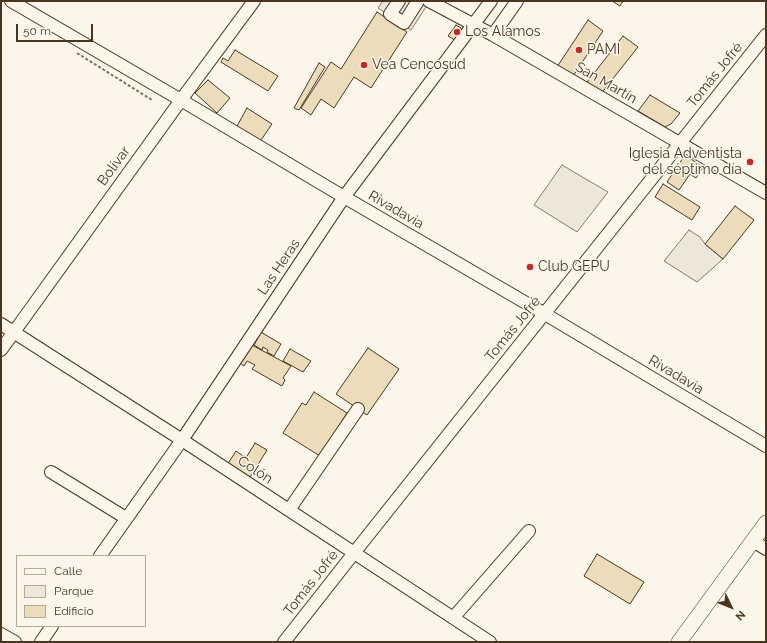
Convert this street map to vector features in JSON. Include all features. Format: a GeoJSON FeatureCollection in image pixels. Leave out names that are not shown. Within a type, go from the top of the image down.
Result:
{"type":"FeatureCollection","features":[{"type":"Feature","properties":{"kind":"main road"},"geometry":{"type":"LineString","coordinates":[[679,642],[766,523]]}},
{"type":"Feature","properties":{"kind":"street","name":"Rivadavia"},"geometry":{"type":"LineString","coordinates":[[11,1],[545,314],[766,446]]}},
{"type":"Feature","properties":{"kind":"street","name":"Bolívar"},"geometry":{"type":"LineString","coordinates":[[1,350],[180,100],[254,1]]}},
{"type":"Feature","properties":{"kind":"street"},"geometry":{"type":"LineString","coordinates":[[399,1],[390,14],[404,23],[418,1]]}},
{"type":"Feature","properties":{"kind":"street","name":"San Martín"},"geometry":{"type":"LineString","coordinates":[[429,1],[493,35],[766,194]]}},
{"type":"Feature","properties":{"kind":"street","name":"Las Heras"},"geometry":{"type":"LineString","coordinates":[[101,555],[182,440],[344,197],[491,1]]}},
{"type":"Feature","properties":{"kind":"street"},"geometry":{"type":"LineString","coordinates":[[493,35],[517,1]]}},
{"type":"Feature","properties":{"kind":"street","name":"Tomás Jofré"},"geometry":{"type":"LineString","coordinates":[[284,642],[766,36]]}},
{"type":"Feature","properties":{"kind":"street","name":"Colón"},"geometry":{"type":"LineString","coordinates":[[1,324],[182,440],[490,642]]}},
{"type":"Feature","properties":{"kind":"street"},"geometry":{"type":"LineString","coordinates":[[289,510],[358,409]]}},
{"type":"Feature","properties":{"kind":"street"},"geometry":{"type":"LineString","coordinates":[[51,472],[126,518]]}},
{"type":"Feature","properties":{"kind":"street"},"geometry":{"type":"LineString","coordinates":[[453,618],[529,531]]}},
{"type":"Feature","properties":{"kind":"street"},"geometry":{"type":"LineString","coordinates":[[753,541],[766,549]]}},
{"type":"Feature","properties":{"kind":"street"},"geometry":{"type":"LineString","coordinates":[[41,642],[51,627]]}},
{"type":"Feature","properties":{"kind":"street"},"geometry":{"type":"LineString","coordinates":[[1,634],[15,642]]}},
{"type":"Feature","properties":{"kind":"green space"},"geometry":{"type":"Polygon","coordinates":[[[562,165],[608,192],[577,232],[534,205],[562,165]]]}},
{"type":"Feature","properties":{"kind":"shaded area"},"geometry":{"type":"Polygon","coordinates":[[[383,1],[417,1],[426,7],[411,30],[378,8],[383,1]]]}},
{"type":"Feature","properties":{"kind":"shaded area"},"geometry":{"type":"Polygon","coordinates":[[[689,230],[700,237],[705,244],[723,259],[697,282],[664,261],[689,230]]]}},
{"type":"Feature","properties":{"kind":"building"},"geometry":{"type":"Polygon","coordinates":[[[612,1],[623,1],[620,6],[612,1]]]}},
{"type":"Feature","properties":{"kind":"building","name":"Vea Cencosud"},"geometry":{"type":"Polygon","coordinates":[[[377,12],[407,32],[371,88],[354,77],[334,108],[321,99],[311,115],[301,108],[331,62],[341,69],[377,12]]]}},
{"type":"Feature","properties":{"kind":"building","name":"PAMI"},"geometry":{"type":"Polygon","coordinates":[[[588,20],[603,31],[571,79],[555,70],[588,20]]]}},
{"type":"Feature","properties":{"kind":"building","name":"Los Alamos"},"geometry":{"type":"Polygon","coordinates":[[[456,25],[461,28],[463,36],[458,42],[448,36],[456,25]]]}},
{"type":"Feature","properties":{"kind":"building"},"geometry":{"type":"Polygon","coordinates":[[[623,36],[638,47],[600,95],[584,86],[623,36]]]}},
{"type":"Feature","properties":{"kind":"building"},"geometry":{"type":"Polygon","coordinates":[[[235,50],[278,76],[268,91],[221,62],[223,58],[228,61],[235,50]]]}},
{"type":"Feature","properties":{"kind":"building"},"geometry":{"type":"Polygon","coordinates":[[[319,63],[325,67],[299,110],[294,108],[319,63]]]}},
{"type":"Feature","properties":{"kind":"building"},"geometry":{"type":"Polygon","coordinates":[[[208,80],[230,98],[217,113],[195,93],[208,80]]]}},
{"type":"Feature","properties":{"kind":"building"},"geometry":{"type":"Polygon","coordinates":[[[650,95],[680,113],[671,124],[665,127],[638,111],[650,95]]]}},
{"type":"Feature","properties":{"kind":"building"},"geometry":{"type":"Polygon","coordinates":[[[247,108],[272,124],[259,143],[236,128],[247,108]]]}},
{"type":"Feature","properties":{"kind":"building"},"geometry":{"type":"Polygon","coordinates":[[[685,155],[703,167],[696,178],[690,174],[679,190],[667,182],[685,155]]]}},
{"type":"Feature","properties":{"kind":"building"},"geometry":{"type":"Polygon","coordinates":[[[663,184],[700,207],[692,220],[655,197],[663,184]]]}},
{"type":"Feature","properties":{"kind":"building"},"geometry":{"type":"Polygon","coordinates":[[[735,206],[754,220],[723,259],[705,244],[735,206]]]}},
{"type":"Feature","properties":{"kind":"building"},"geometry":{"type":"Polygon","coordinates":[[[259,331],[281,344],[274,356],[267,352],[268,350],[263,347],[262,350],[254,345],[258,338],[256,337],[259,331]]]}},
{"type":"Feature","properties":{"kind":"building"},"geometry":{"type":"Polygon","coordinates":[[[250,344],[291,366],[283,378],[285,380],[282,386],[252,369],[255,365],[247,361],[244,366],[240,363],[250,344]]]}},
{"type":"Feature","properties":{"kind":"building"},"geometry":{"type":"Polygon","coordinates":[[[368,348],[399,369],[367,415],[336,394],[368,348]]]}},
{"type":"Feature","properties":{"kind":"building"},"geometry":{"type":"Polygon","coordinates":[[[290,349],[311,361],[303,372],[283,361],[290,349]]]}},
{"type":"Feature","properties":{"kind":"building"},"geometry":{"type":"Polygon","coordinates":[[[314,392],[347,413],[320,456],[283,433],[302,403],[306,405],[314,392]]]}},
{"type":"Feature","properties":{"kind":"building"},"geometry":{"type":"Polygon","coordinates":[[[255,443],[267,450],[249,479],[227,465],[236,451],[246,458],[255,443]]]}},
{"type":"Feature","properties":{"kind":"building"},"geometry":{"type":"Polygon","coordinates":[[[597,554],[644,582],[630,604],[584,576],[597,554]]]}},
{"type":"Feature","properties":{"kind":"place","name":"Los Alamos"},"geometry":{"type":"Point","coordinates":[457,32]}},
{"type":"Feature","properties":{"kind":"place","name":"PAMI"},"geometry":{"type":"Point","coordinates":[579,50]}},
{"type":"Feature","properties":{"kind":"place","name":"Vea Cencosud"},"geometry":{"type":"Point","coordinates":[364,65]}},
{"type":"Feature","properties":{"kind":"place","name":"Iglesia Adventista del séptimo día"},"geometry":{"type":"Point","coordinates":[750,162]}},
{"type":"Feature","properties":{"kind":"place","name":"Club GEPU"},"geometry":{"type":"Point","coordinates":[530,267]}}]}
